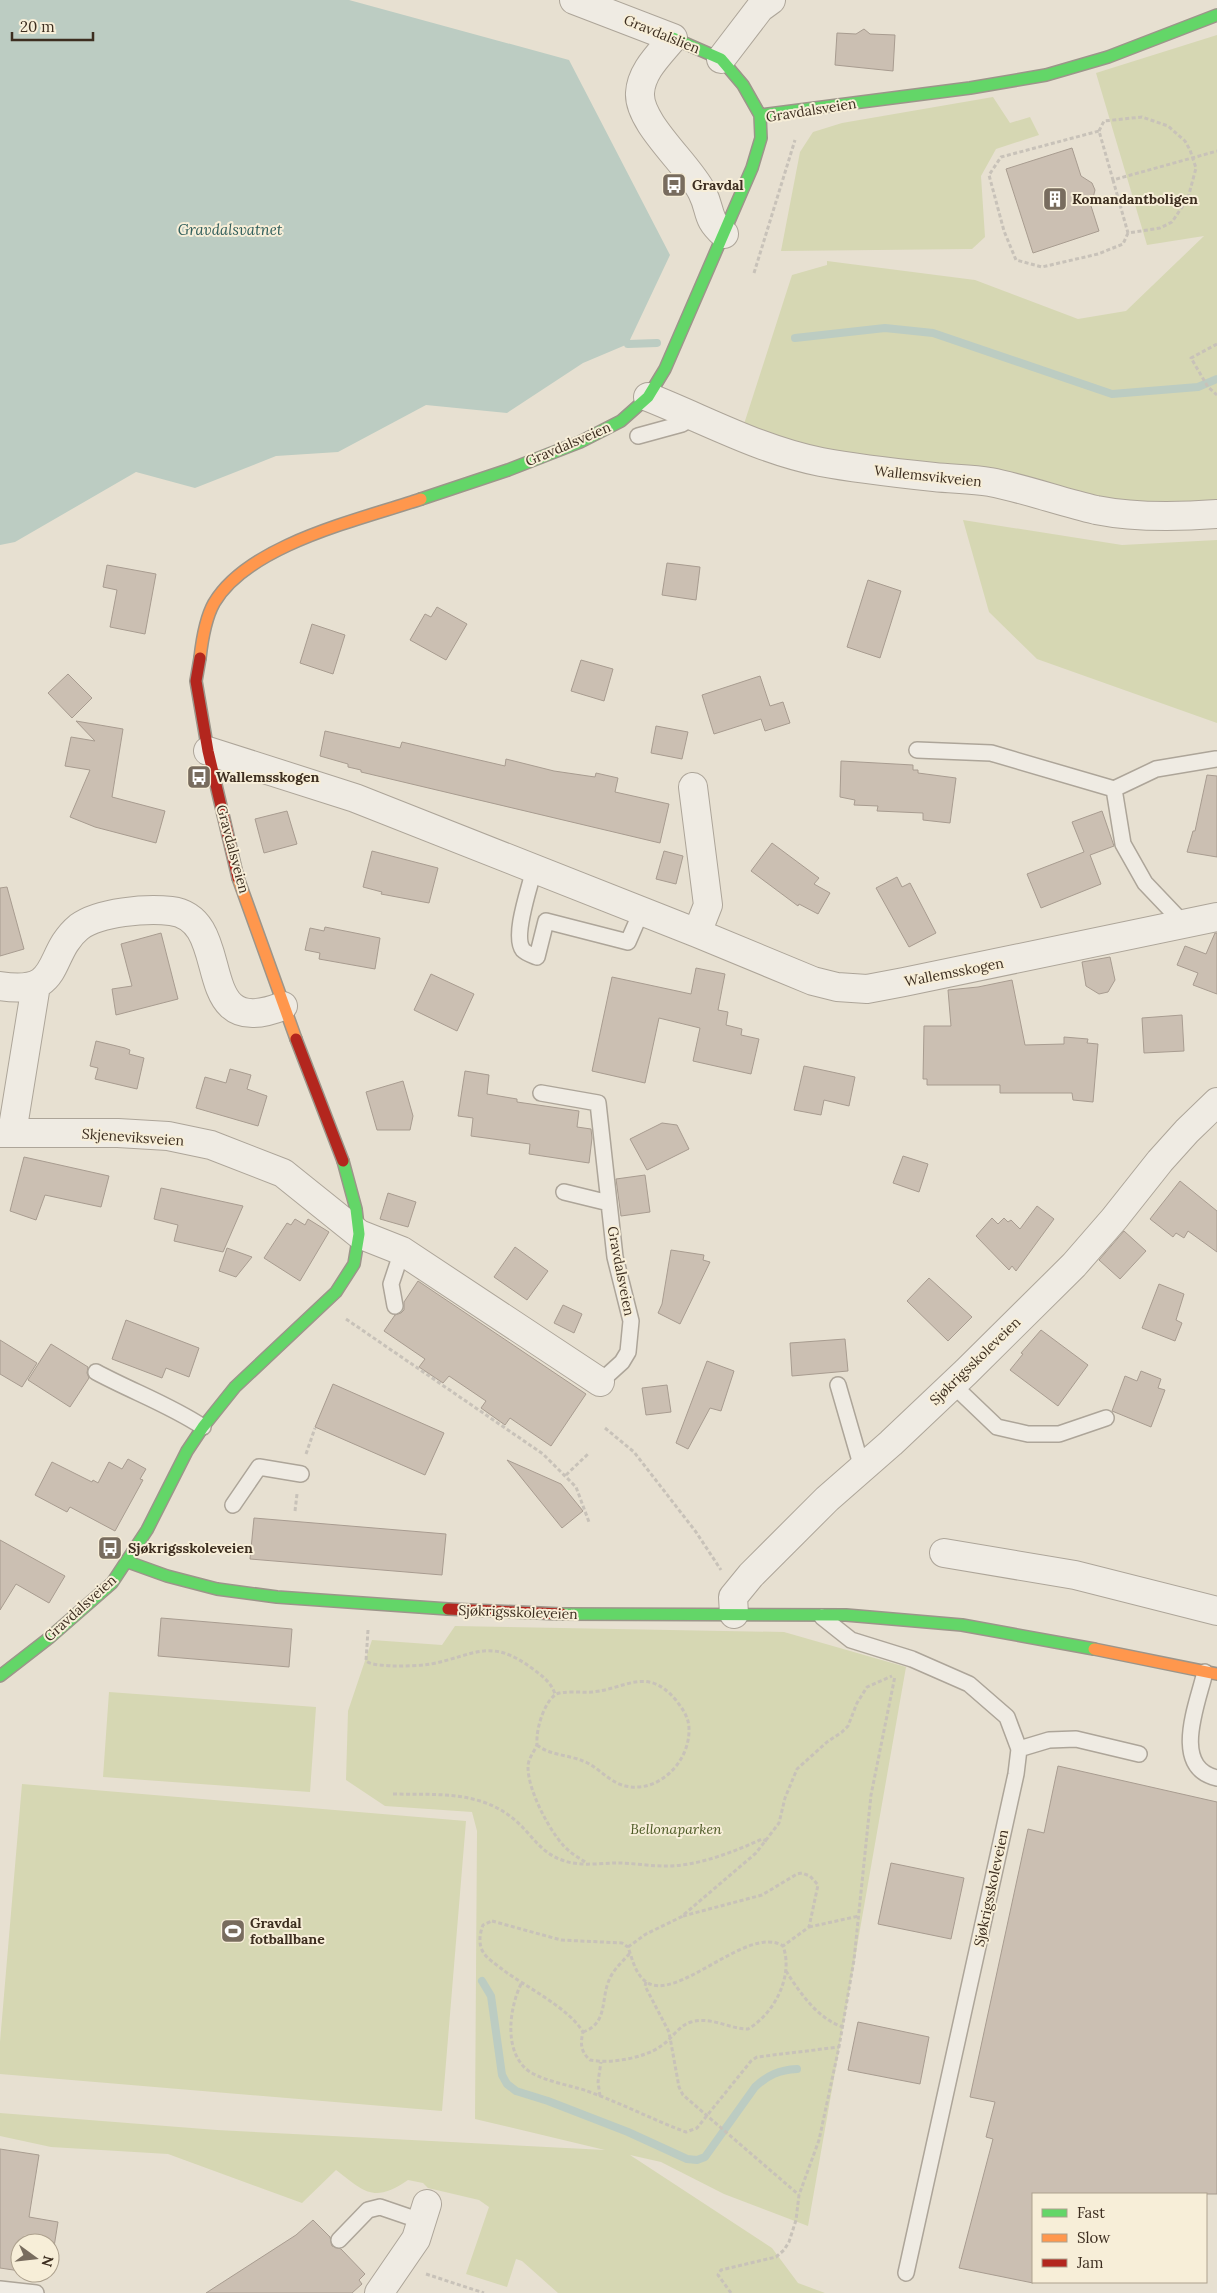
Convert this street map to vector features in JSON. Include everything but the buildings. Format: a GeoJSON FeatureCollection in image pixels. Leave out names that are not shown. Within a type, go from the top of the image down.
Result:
{"type":"FeatureCollection","features":[{"type":"Feature","properties":{"kind":"main road","name":"Gravdalsveien"},"geometry":{"type":"LineString","coordinates":[[1,1673],[84,1608],[112,1583],[128,1562],[147,1530],[187,1451],[203,1427],[235,1387],[336,1292],[354,1264],[359,1234],[356,1208],[337,1144],[283,1006],[235,868],[208,751],[196,681],[203,636],[214,604],[232,581],[261,560],[291,543],[508,470],[580,442],[621,420],[648,397],[666,369],[724,234],[761,138],[760,115],[796,114],[869,101],[971,89],[1070,69],[1109,57],[1217,15]]}},
{"type":"Feature","properties":{"kind":"main road","name":"Gravdalslien"},"geometry":{"type":"LineString","coordinates":[[673,38],[721,59],[743,85],[760,115]]}},
{"type":"Feature","properties":{"kind":"main road","name":"Sjøkrigsskoleveien"},"geometry":{"type":"LineString","coordinates":[[128,1562],[167,1576],[217,1589],[371,1604],[530,1614],[734,1606],[819,1615],[896,1618],[962,1624],[1211,1673]]}},
{"type":"Feature","properties":{"kind":"street","name":"Gravdalslien"},"geometry":{"type":"LineString","coordinates":[[574,0],[673,38]]}},
{"type":"Feature","properties":{"kind":"street"},"geometry":{"type":"LineString","coordinates":[[721,59],[760,8],[772,0]]}},
{"type":"Feature","properties":{"kind":"street"},"geometry":{"type":"LineString","coordinates":[[673,38],[644,76],[640,94],[648,120],[702,191],[712,223],[724,234]]}},
{"type":"Feature","properties":{"kind":"street","name":"Wallemsvikveien"},"geometry":{"type":"LineString","coordinates":[[648,397],[696,416],[750,442],[820,462],[904,474],[983,481],[1014,487],[1097,510],[1122,514],[1187,517],[1217,514]]}},
{"type":"Feature","properties":{"kind":"street","name":"Wallemsskogen"},"geometry":{"type":"LineString","coordinates":[[208,751],[355,798],[697,933],[813,981],[837,987],[868,988],[1025,958],[1217,917]]}},
{"type":"Feature","properties":{"kind":"street"},"geometry":{"type":"LineString","coordinates":[[693,787],[708,906],[697,933]]}},
{"type":"Feature","properties":{"kind":"street"},"geometry":{"type":"LineString","coordinates":[[0,986],[27,987],[36,985],[48,977],[69,938],[87,922],[116,914],[171,911],[192,918],[198,924],[208,948],[221,993],[231,1005],[246,1012],[262,1014],[283,1006]]}},
{"type":"Feature","properties":{"kind":"street"},"geometry":{"type":"LineString","coordinates":[[6,1133],[36,985]]}},
{"type":"Feature","properties":{"kind":"street","name":"Sjøkrigsskoleveien"},"geometry":{"type":"LineString","coordinates":[[734,1606],[751,1575],[828,1499],[944,1391],[1074,1265],[1165,1155],[1217,1102]]}},
{"type":"Feature","properties":{"kind":"street","name":"Skjeneviksveien"},"geometry":{"type":"LineString","coordinates":[[6,1133],[118,1133],[168,1136],[211,1145],[283,1172],[359,1234]]}},
{"type":"Feature","properties":{"kind":"street","name":"Gravdalsveien"},"geometry":{"type":"LineString","coordinates":[[359,1234],[402,1252],[600,1382]]}},
{"type":"Feature","properties":{"kind":"street"},"geometry":{"type":"LineString","coordinates":[[944,1553],[1075,1575],[1217,1610]]}},
{"type":"Feature","properties":{"kind":"street"},"geometry":{"type":"LineString","coordinates":[[379,2293],[416,2239],[424,2213]]}},
{"type":"Feature","properties":{"kind":"lane"},"geometry":{"type":"LineString","coordinates":[[638,436],[682,424],[696,416]]}},
{"type":"Feature","properties":{"kind":"lane"},"geometry":{"type":"LineString","coordinates":[[916,750],[991,753],[1114,789],[1156,769],[1216,759]]}},
{"type":"Feature","properties":{"kind":"lane"},"geometry":{"type":"LineString","coordinates":[[1114,789],[1124,844],[1146,883],[1184,924]]}},
{"type":"Feature","properties":{"kind":"lane"},"geometry":{"type":"LineString","coordinates":[[534,869],[520,929],[520,942],[523,950],[530,955],[537,957],[546,921],[628,942],[640,912]]}},
{"type":"Feature","properties":{"kind":"lane","name":"Gravdalsveien"},"geometry":{"type":"LineString","coordinates":[[541,1093],[598,1103],[615,1257],[631,1321],[628,1352],[622,1362],[600,1382]]}},
{"type":"Feature","properties":{"kind":"lane"},"geometry":{"type":"LineString","coordinates":[[564,1192],[609,1203]]}},
{"type":"Feature","properties":{"kind":"lane"},"geometry":{"type":"LineString","coordinates":[[395,1306],[391,1284],[402,1252]]}},
{"type":"Feature","properties":{"kind":"lane"},"geometry":{"type":"LineString","coordinates":[[96,1372],[133,1392],[187,1416],[203,1427]]}},
{"type":"Feature","properties":{"kind":"lane"},"geometry":{"type":"LineString","coordinates":[[944,1391],[952,1384],[997,1427],[1028,1434],[1059,1434],[1106,1418]]}},
{"type":"Feature","properties":{"kind":"lane"},"geometry":{"type":"LineString","coordinates":[[838,1385],[862,1468]]}},
{"type":"Feature","properties":{"kind":"lane"},"geometry":{"type":"LineString","coordinates":[[233,1505],[259,1467],[301,1474]]}},
{"type":"Feature","properties":{"kind":"lane","name":"Sjøkrigsskoleveien"},"geometry":{"type":"LineString","coordinates":[[819,1615],[851,1640],[936,1668],[969,1684],[1007,1717],[1019,1749],[1014,1784],[906,2273]]}},
{"type":"Feature","properties":{"kind":"lane"},"geometry":{"type":"LineString","coordinates":[[1211,1673],[1190,1738],[1190,1755],[1198,1768],[1217,1778]]}},
{"type":"Feature","properties":{"kind":"lane"},"geometry":{"type":"LineString","coordinates":[[1019,1749],[1049,1740],[1076,1739],[1139,1754]]}},
{"type":"Feature","properties":{"kind":"lane"},"geometry":{"type":"LineString","coordinates":[[339,2240],[373,2207],[424,2213]]}},
{"type":"Feature","properties":{"kind":"lane"},"geometry":{"type":"LineString","coordinates":[[0,2289],[36,2293]]}},
{"type":"Feature","properties":{"kind":"path"},"geometry":{"type":"LineString","coordinates":[[754,273],[796,137],[796,114]]}},
{"type":"Feature","properties":{"kind":"path"},"geometry":{"type":"LineString","coordinates":[[1099,131],[1001,157],[989,175],[1004,231],[1016,260],[1042,267],[1098,254],[1123,244],[1128,233],[1099,131],[1104,121],[1142,117],[1168,126],[1185,141],[1196,168],[1188,198],[1172,222],[1160,228],[1128,233]]}},
{"type":"Feature","properties":{"kind":"path"},"geometry":{"type":"LineString","coordinates":[[1113,180],[1217,151]]}},
{"type":"Feature","properties":{"kind":"path"},"geometry":{"type":"LineString","coordinates":[[1217,344],[1191,358],[1208,387],[1217,395]]}},
{"type":"Feature","properties":{"kind":"path"},"geometry":{"type":"LineString","coordinates":[[321,1307],[341,1316],[379,1340],[543,1454],[566,1475],[582,1499],[589,1522]]}},
{"type":"Feature","properties":{"kind":"path"},"geometry":{"type":"LineString","coordinates":[[605,1428],[634,1452],[676,1506],[730,1584],[734,1606]]}},
{"type":"Feature","properties":{"kind":"path"},"geometry":{"type":"LineString","coordinates":[[566,1475],[588,1454]]}},
{"type":"Feature","properties":{"kind":"path"},"geometry":{"type":"LineString","coordinates":[[295,1511],[296,1498]]}},
{"type":"Feature","properties":{"kind":"path"},"geometry":{"type":"LineString","coordinates":[[371,1604],[365,1656],[369,1664],[389,1666],[430,1664],[472,1651],[497,1650],[508,1654],[538,1673],[553,1687],[556,1694]]}},
{"type":"Feature","properties":{"kind":"path"},"geometry":{"type":"LineString","coordinates":[[731,2293],[718,2275],[721,2270],[776,2257],[784,2250],[796,2220],[799,2195],[820,2140],[843,2027],[859,1916],[870,1795],[899,1655]]}},
{"type":"Feature","properties":{"kind":"path"},"geometry":{"type":"LineString","coordinates":[[681,1916],[756,1853],[767,1841],[779,1823],[785,1798],[797,1768],[827,1742],[842,1732],[867,1687],[895,1675]]}},
{"type":"Feature","properties":{"kind":"path"},"geometry":{"type":"LineString","coordinates":[[537,1745],[545,1750],[586,1761],[608,1778],[631,1787],[650,1785],[670,1774],[684,1754],[688,1741],[688,1719],[682,1708],[660,1685],[639,1681],[621,1684],[604,1691],[559,1692],[547,1704],[536,1734],[537,1745],[529,1758],[528,1765],[538,1804],[554,1834],[564,1846],[588,1863]]}},
{"type":"Feature","properties":{"kind":"path"},"geometry":{"type":"LineString","coordinates":[[393,1794],[471,1797],[481,1800],[505,1812],[552,1856],[572,1863],[666,1866],[700,1861],[732,1852],[762,1839],[767,1841]]}},
{"type":"Feature","properties":{"kind":"path"},"geometry":{"type":"LineString","coordinates":[[628,1946],[646,1934],[681,1916],[762,1895],[790,1876],[802,1873],[810,1876],[818,1885],[809,1927]]}},
{"type":"Feature","properties":{"kind":"path"},"geometry":{"type":"LineString","coordinates":[[783,1946],[809,1927],[859,1916]]}},
{"type":"Feature","properties":{"kind":"path"},"geometry":{"type":"LineString","coordinates":[[583,2032],[569,2015],[521,1984],[487,1957],[482,1950],[480,1933],[482,1925],[487,1922],[500,1922],[561,1940],[622,1943],[628,1946],[634,1964],[646,1982],[645,1986],[670,2039],[679,2087],[683,2095],[799,2195]]}},
{"type":"Feature","properties":{"kind":"path"},"geometry":{"type":"LineString","coordinates":[[646,1982],[666,1984],[679,1981],[733,1953],[765,1942],[773,1942],[783,1946]]}},
{"type":"Feature","properties":{"kind":"path"},"geometry":{"type":"LineString","coordinates":[[583,2032],[581,2041],[586,2056],[590,2060],[601,2062],[623,2060],[647,2053],[660,2047],[679,2028],[694,2021],[709,2021],[748,2029],[756,2024],[773,2005],[781,1988],[786,1971],[783,1946]]}},
{"type":"Feature","properties":{"kind":"path"},"geometry":{"type":"LineString","coordinates":[[583,2032],[592,2029],[601,2017],[610,1978],[630,1952]]}},
{"type":"Feature","properties":{"kind":"path"},"geometry":{"type":"LineString","coordinates":[[786,1971],[796,1988],[825,2020],[843,2027]]}},
{"type":"Feature","properties":{"kind":"path"},"geometry":{"type":"LineString","coordinates":[[521,1984],[516,1996],[511,2026],[514,2049],[523,2066],[535,2074],[600,2097],[686,2132],[697,2128],[751,2061],[757,2057],[839,2047]]}},
{"type":"Feature","properties":{"kind":"path"},"geometry":{"type":"LineString","coordinates":[[600,2097],[598,2082],[601,2062]]}},
{"type":"Feature","properties":{"kind":"path"},"geometry":{"type":"LineString","coordinates":[[399,2265],[484,2293]]}},
{"type":"Feature","properties":{"kind":"green space"},"geometry":{"type":"Polygon","coordinates":[[[1217,35],[1217,503],[1191,504],[1087,498],[990,471],[792,445],[744,424],[792,275],[827,265],[827,261],[975,280],[1078,319],[1126,311],[1204,236],[1147,245],[1096,73],[1217,35]]]}},
{"type":"Feature","properties":{"kind":"green space"},"geometry":{"type":"Polygon","coordinates":[[[993,97],[1010,123],[1030,117],[1039,135],[996,149],[981,176],[985,237],[972,249],[781,251],[800,152],[813,132],[842,123],[993,97]]]}},
{"type":"Feature","properties":{"kind":"green space"},"geometry":{"type":"Polygon","coordinates":[[[963,520],[1122,545],[1217,540],[1217,723],[1037,659],[989,612],[963,520]]]}},
{"type":"Feature","properties":{"kind":"green space","name":"Bellonaparken"},"geometry":{"type":"Polygon","coordinates":[[[455,1626],[784,1632],[906,1667],[808,2226],[724,2194],[661,2162],[630,2155],[772,2248],[798,2283],[825,2293],[558,2293],[522,2261],[516,2259],[507,2287],[466,2274],[489,2207],[479,2200],[428,2188],[423,2183],[408,2180],[387,2191],[371,2192],[355,2184],[336,2170],[302,2203],[168,2154],[51,2147],[0,2136],[0,2113],[217,2130],[605,2150],[475,2119],[477,1831],[472,1812],[385,1806],[346,1780],[348,1711],[372,1640],[442,1645],[455,1626]]]}},
{"type":"Feature","properties":{"kind":"green space"},"geometry":{"type":"Polygon","coordinates":[[[109,1692],[316,1707],[310,1792],[103,1777],[109,1692]]]}},
{"type":"Feature","properties":{"kind":"green space","name":"Gravdal fotballbane"},"geometry":{"type":"Polygon","coordinates":[[[22,1784],[466,1821],[442,2111],[0,2074],[0,2042],[22,1784]]]}},
{"type":"Feature","properties":{"kind":"water","name":"Gravdalsvatnet"},"geometry":{"type":"Polygon","coordinates":[[[0,0],[349,0],[569,60],[670,255],[628,344],[583,363],[507,413],[426,405],[338,452],[276,456],[195,488],[136,472],[15,542],[0,545],[0,0]]]}},
{"type":"Feature","properties":{"kind":"waterway"},"geometry":{"type":"LineString","coordinates":[[795,338],[885,328],[933,333],[1112,394],[1198,387],[1217,379]]}},
{"type":"Feature","properties":{"kind":"waterway"},"geometry":{"type":"LineString","coordinates":[[628,344],[657,343]]}},
{"type":"Feature","properties":{"kind":"waterway"},"geometry":{"type":"LineString","coordinates":[[482,1981],[491,1996],[502,2075],[507,2084],[516,2091],[548,2101],[628,2132],[687,2159],[697,2160],[705,2157],[755,2087],[769,2076],[797,2069]]}},
{"type":"Feature","properties":{"kind":"traffic: fast"},"geometry":{"type":"LineString","coordinates":[[760,115],[970,88],[1046,75],[1108,57],[1217,15]]}},
{"type":"Feature","properties":{"kind":"traffic: fast"},"geometry":{"type":"LineString","coordinates":[[421,499],[508,470],[580,442],[621,421],[648,397],[665,369],[752,168],[761,138],[760,115],[743,85],[721,59],[673,38]]}},
{"type":"Feature","properties":{"kind":"traffic: fast"},"geometry":{"type":"LineString","coordinates":[[0,1676],[49,1638],[112,1583],[147,1530],[187,1451],[203,1427],[235,1387],[336,1292],[354,1264],[359,1234],[356,1209],[343,1161]]}},
{"type":"Feature","properties":{"kind":"traffic: fast"},"geometry":{"type":"LineString","coordinates":[[128,1562],[167,1576],[217,1589],[277,1597],[448,1609]]}},
{"type":"Feature","properties":{"kind":"traffic: fast"},"geometry":{"type":"LineString","coordinates":[[562,1614],[846,1615],[962,1625],[1094,1649]]}},
{"type":"Feature","properties":{"kind":"traffic: slow"},"geometry":{"type":"LineString","coordinates":[[200,658],[206,623],[214,603],[230,582],[252,565],[307,537],[421,499]]}},
{"type":"Feature","properties":{"kind":"traffic: slow"},"geometry":{"type":"LineString","coordinates":[[238,878],[296,1039]]}},
{"type":"Feature","properties":{"kind":"traffic: slow"},"geometry":{"type":"LineString","coordinates":[[1094,1649],[1217,1674]]}},
{"type":"Feature","properties":{"kind":"traffic: jam"},"geometry":{"type":"LineString","coordinates":[[200,658],[196,681],[208,751],[238,878]]}},
{"type":"Feature","properties":{"kind":"traffic: jam"},"geometry":{"type":"LineString","coordinates":[[296,1039],[343,1161]]}},
{"type":"Feature","properties":{"kind":"traffic: jam"},"geometry":{"type":"LineString","coordinates":[[448,1609],[562,1614]]}},
{"type":"Feature","properties":{"kind":"place","name":"Gravdal"},"geometry":{"type":"Point","coordinates":[674,185]}},
{"type":"Feature","properties":{"kind":"place","name":"Komandantboligen"},"geometry":{"type":"Point","coordinates":[1055,199]}},
{"type":"Feature","properties":{"kind":"place","name":"Wallemsskogen"},"geometry":{"type":"Point","coordinates":[199,777]}},
{"type":"Feature","properties":{"kind":"place","name":"Sjøkrigsskoleveien"},"geometry":{"type":"Point","coordinates":[110,1548]}},
{"type":"Feature","properties":{"kind":"place","name":"Gravdal fotballbane"},"geometry":{"type":"Point","coordinates":[233,1931]}}]}
